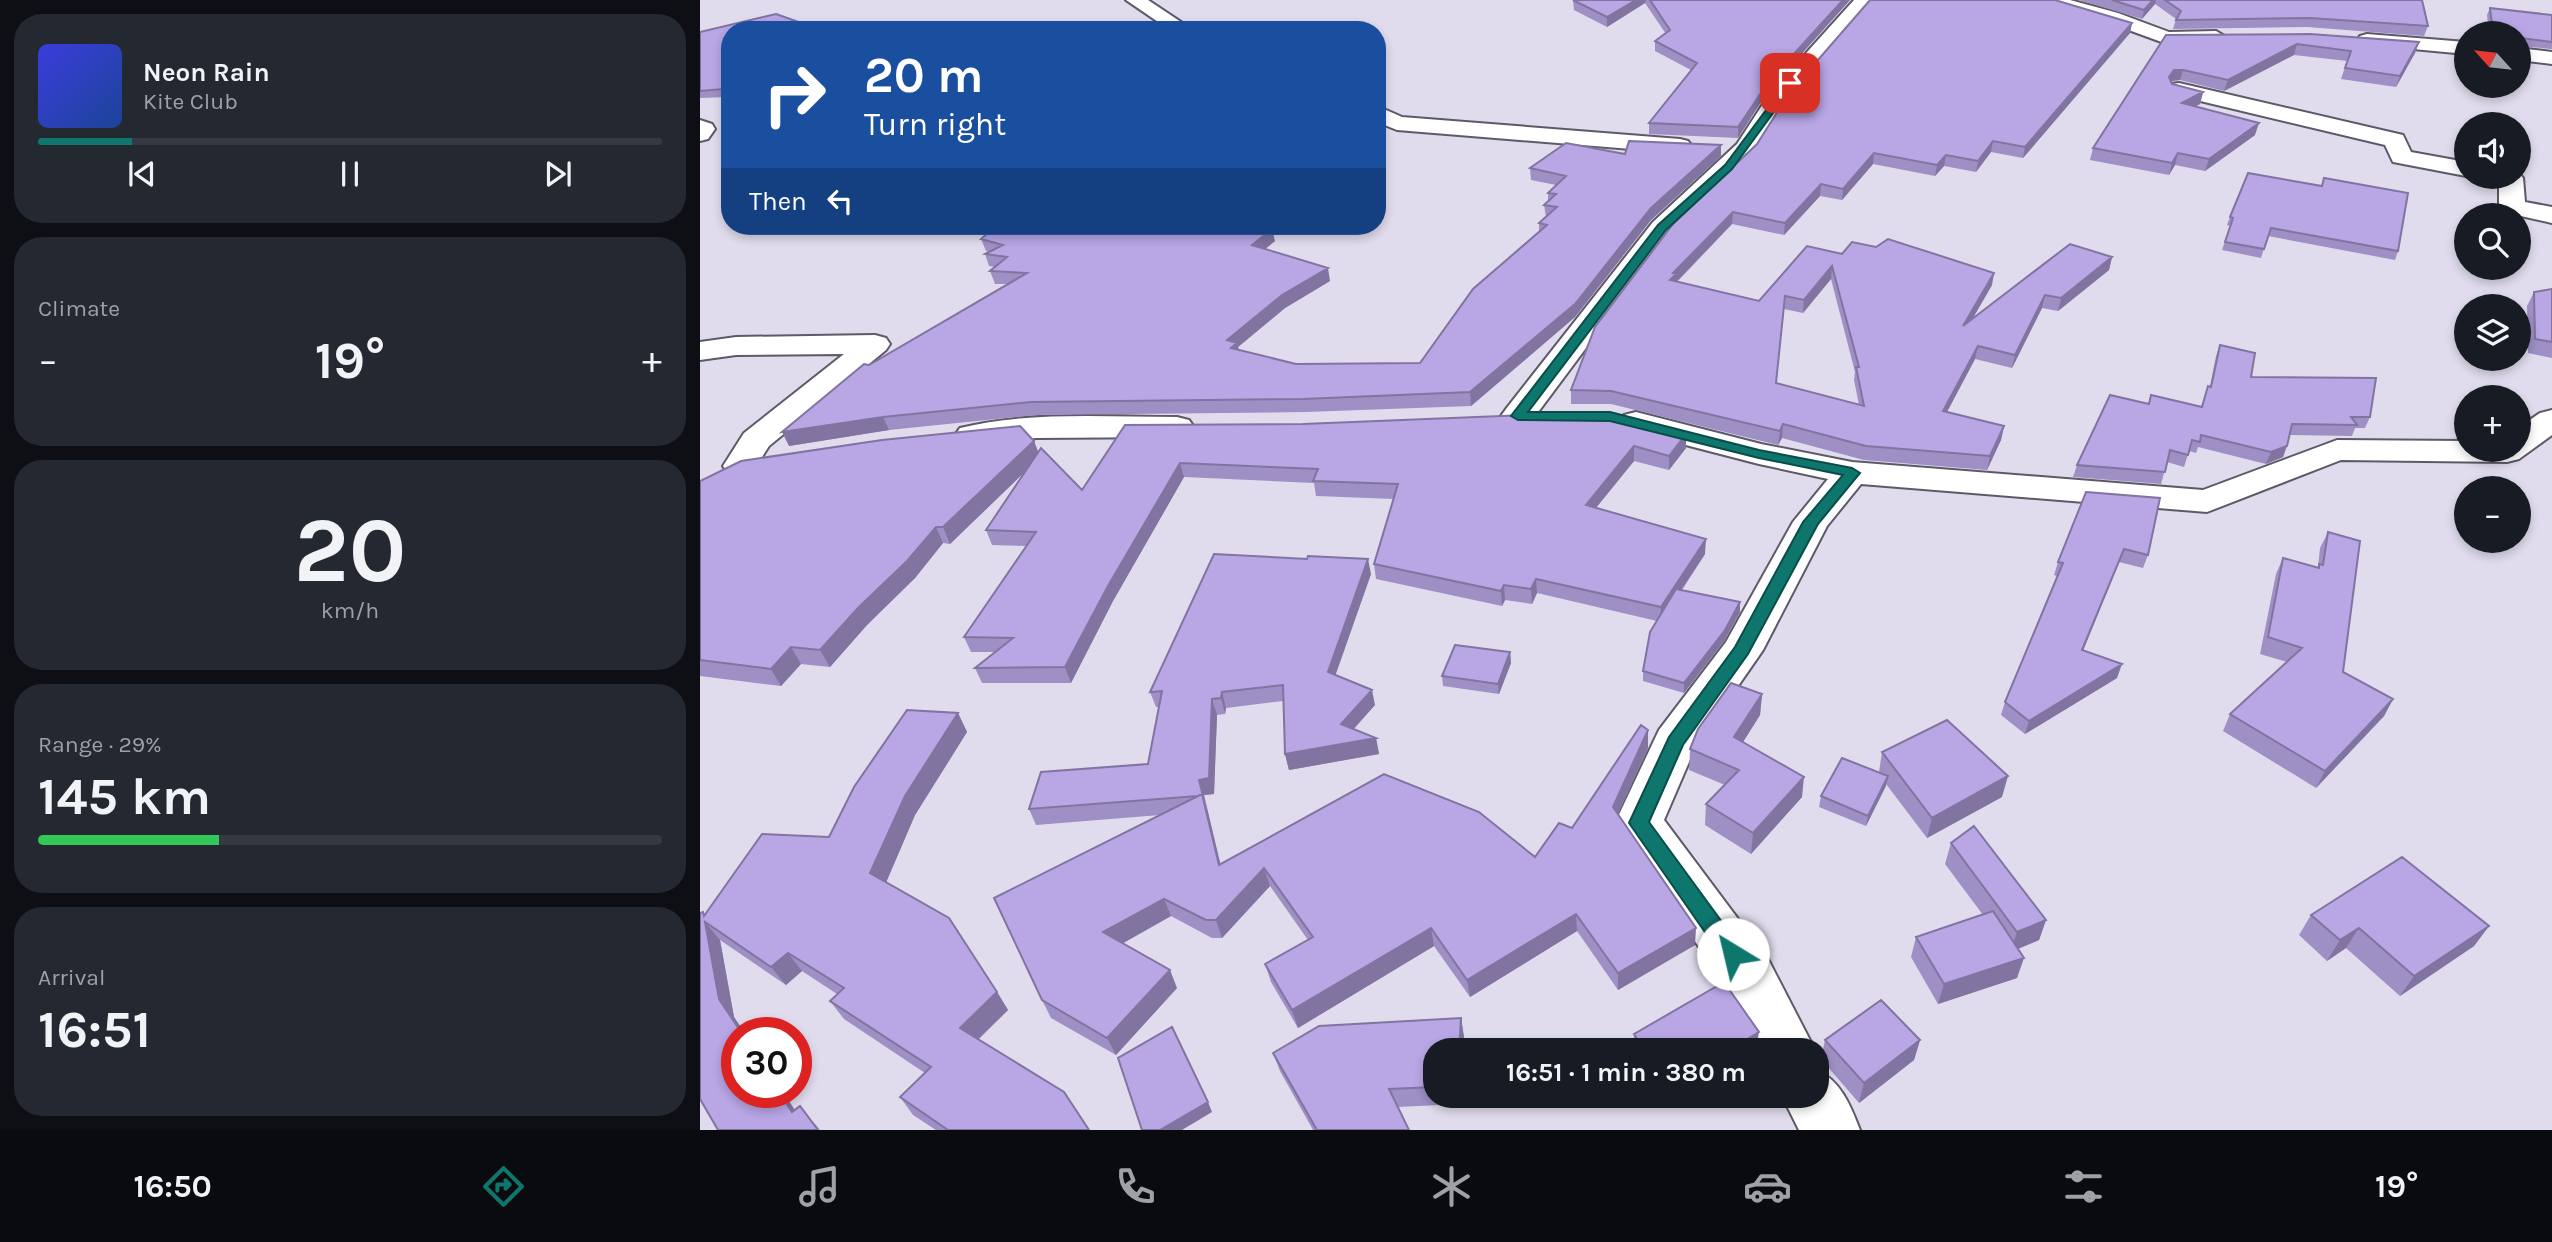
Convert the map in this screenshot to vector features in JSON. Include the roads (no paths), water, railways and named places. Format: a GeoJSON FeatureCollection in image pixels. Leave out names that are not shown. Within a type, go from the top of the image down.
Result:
{"type":"FeatureCollection","features":[{"type":"Feature","properties":{"kind":"street"},"geometry":{"type":"LineString","coordinates":[[1135,0],[1169,21]]}},
{"type":"Feature","properties":{"kind":"street"},"geometry":{"type":"LineString","coordinates":[[1864,0],[1778,98],[1729,167],[1662,228],[1504,416],[1610,416],[1759,454],[1852,473],[2207,501],[2337,450],[2454,452]]}},
{"type":"Feature","properties":{"kind":"street"},"geometry":{"type":"LineString","coordinates":[[2050,0],[2110,17],[2167,38],[2212,38],[2235,34]]}},
{"type":"Feature","properties":{"kind":"street"},"geometry":{"type":"LineString","coordinates":[[2344,38],[2454,47]]}},
{"type":"Feature","properties":{"kind":"street"},"geometry":{"type":"LineString","coordinates":[[2531,56],[2552,58]]}},
{"type":"Feature","properties":{"kind":"street"},"geometry":{"type":"LineString","coordinates":[[2179,89],[2395,140],[2401,157],[2454,167]]}},
{"type":"Feature","properties":{"kind":"street"},"geometry":{"type":"LineString","coordinates":[[1386,118],[1397,123],[1610,142],[1745,148]]}},
{"type":"Feature","properties":{"kind":"street"},"geometry":{"type":"LineString","coordinates":[[700,127],[704,129],[700,134]]}},
{"type":"Feature","properties":{"kind":"street"},"geometry":{"type":"LineString","coordinates":[[2511,189],[2512,207],[2552,215]]}},
{"type":"Feature","properties":{"kind":"street"},"geometry":{"type":"LineString","coordinates":[[700,351],[736,346],[875,344],[756,440],[740,466]]}},
{"type":"Feature","properties":{"kind":"street"},"geometry":{"type":"LineString","coordinates":[[2531,435],[2552,420]]}},
{"type":"Feature","properties":{"kind":"street"},"geometry":{"type":"LineString","coordinates":[[943,438],[1036,428],[1203,427]]}},
{"type":"Feature","properties":{"kind":"street"},"geometry":{"type":"LineString","coordinates":[[710,481],[740,466],[781,460]]}},
{"type":"Feature","properties":{"kind":"street"},"geometry":{"type":"LineString","coordinates":[[1781,1038],[1749,976],[1639,823],[1675,742],[1742,650],[1811,522],[1852,473]]}},
{"type":"Feature","properties":{"kind":"street"},"geometry":{"type":"LineString","coordinates":[[1818,1108],[1831,1130]]}}]}
